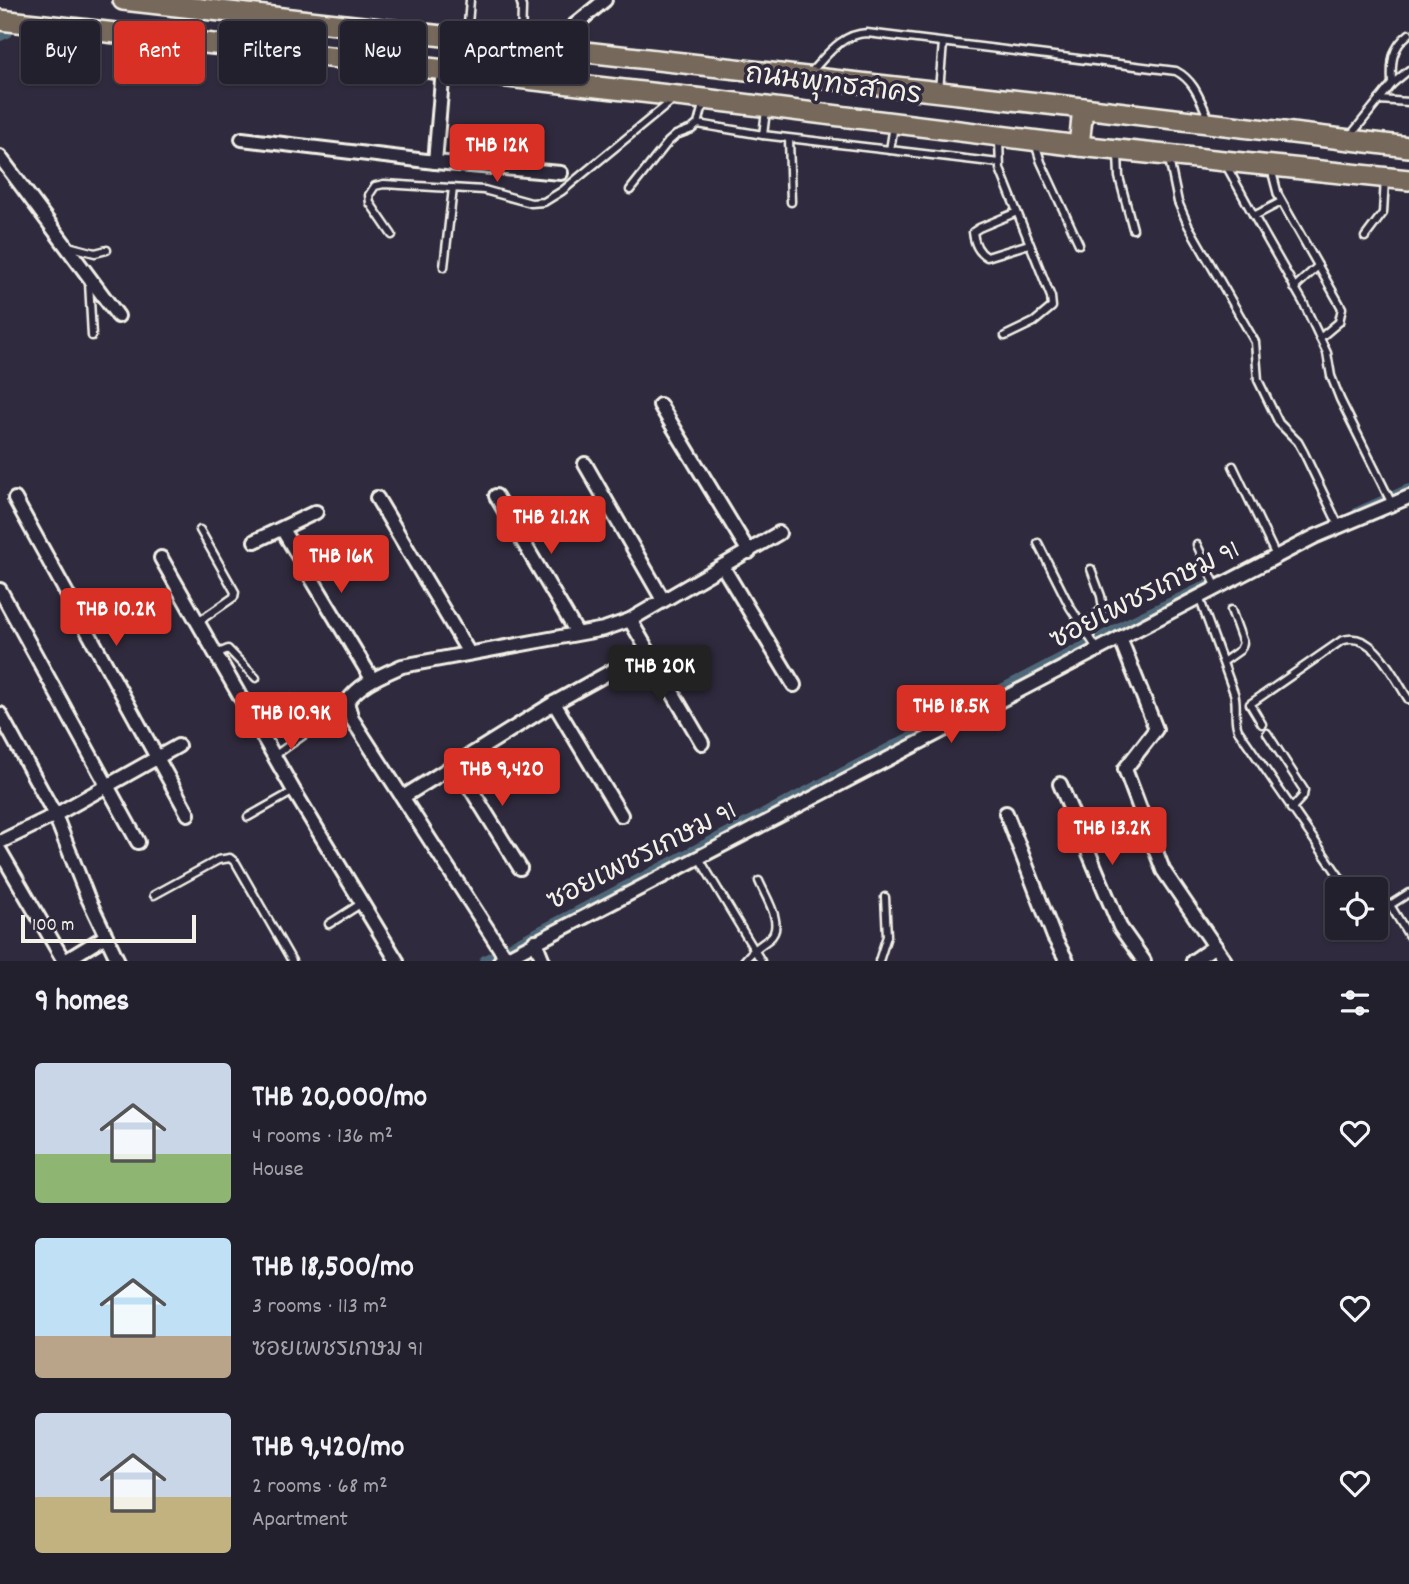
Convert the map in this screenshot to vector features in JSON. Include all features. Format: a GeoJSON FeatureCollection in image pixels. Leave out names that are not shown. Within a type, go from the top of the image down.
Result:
{"type":"FeatureCollection","features":[{"type":"Feature","properties":{"kind":"main road","name":"ถนนพุทธสาคร"},"geometry":{"type":"LineString","coordinates":[[123,0],[440,36]]}},
{"type":"Feature","properties":{"kind":"main road","name":"ถนนพุทธสาคร"},"geometry":{"type":"LineString","coordinates":[[0,20],[440,69]]}},
{"type":"Feature","properties":{"kind":"main road","name":"ถนนพุทธสาคร"},"geometry":{"type":"LineString","coordinates":[[588,53],[1409,147]]}},
{"type":"Feature","properties":{"kind":"main road","name":"ถนนพุทธสาคร"},"geometry":{"type":"LineString","coordinates":[[573,84],[1034,141],[1409,180]]}},
{"type":"Feature","properties":{"kind":"main road"},"geometry":{"type":"LineString","coordinates":[[1079,146],[1083,108]]}},
{"type":"Feature","properties":{"kind":"street"},"geometry":{"type":"LineString","coordinates":[[579,21],[604,0]]}},
{"type":"Feature","properties":{"kind":"street"},"geometry":{"type":"LineString","coordinates":[[435,162],[442,84]]}},
{"type":"Feature","properties":{"kind":"street"},"geometry":{"type":"LineString","coordinates":[[242,139],[435,162],[561,173]]}},
{"type":"Feature","properties":{"kind":"street"},"geometry":{"type":"LineString","coordinates":[[0,157],[118,316]]}},
{"type":"Feature","properties":{"kind":"street"},"geometry":{"type":"LineString","coordinates":[[660,405],[749,552]]}},
{"type":"Feature","properties":{"kind":"street"},"geometry":{"type":"LineString","coordinates":[[586,464],[663,600]]}},
{"type":"Feature","properties":{"kind":"street"},"geometry":{"type":"LineString","coordinates":[[496,496],[577,634]]}},
{"type":"Feature","properties":{"kind":"street","name":"ซอยเพชรเกษม 91"},"geometry":{"type":"LineString","coordinates":[[500,951],[535,941],[1095,645],[1120,638],[1199,597],[1214,583],[1336,521],[1389,499],[1409,497]]}},
{"type":"Feature","properties":{"kind":"street"},"geometry":{"type":"LineString","coordinates":[[377,498],[469,653]]}},
{"type":"Feature","properties":{"kind":"street"},"geometry":{"type":"LineString","coordinates":[[15,499],[188,814]]}},
{"type":"Feature","properties":{"kind":"street"},"geometry":{"type":"LineString","coordinates":[[255,541],[317,512]]}},
{"type":"Feature","properties":{"kind":"street"},"geometry":{"type":"LineString","coordinates":[[282,529],[372,679]]}},
{"type":"Feature","properties":{"kind":"street"},"geometry":{"type":"LineString","coordinates":[[500,951],[352,719],[347,702],[353,693],[372,679],[402,666],[604,629],[630,620],[779,533]]}},
{"type":"Feature","properties":{"kind":"street"},"geometry":{"type":"LineString","coordinates":[[161,558],[294,791],[397,961]]}},
{"type":"Feature","properties":{"kind":"street"},"geometry":{"type":"LineString","coordinates":[[723,567],[794,685]]}},
{"type":"Feature","properties":{"kind":"street"},"geometry":{"type":"LineString","coordinates":[[0,590],[138,842]]}},
{"type":"Feature","properties":{"kind":"street"},"geometry":{"type":"LineString","coordinates":[[630,620],[702,743]]}},
{"type":"Feature","properties":{"kind":"street"},"geometry":{"type":"LineString","coordinates":[[1120,638],[1156,729],[1125,769],[1163,870],[1225,961]]}},
{"type":"Feature","properties":{"kind":"street"},"geometry":{"type":"LineString","coordinates":[[403,797],[554,703],[648,651]]}},
{"type":"Feature","properties":{"kind":"street"},"geometry":{"type":"LineString","coordinates":[[554,703],[621,815]]}},
{"type":"Feature","properties":{"kind":"street"},"geometry":{"type":"LineString","coordinates":[[0,714],[55,815],[118,961]]}},
{"type":"Feature","properties":{"kind":"street"},"geometry":{"type":"LineString","coordinates":[[106,936],[64,961],[1,840],[55,815],[178,746]]}},
{"type":"Feature","properties":{"kind":"street"},"geometry":{"type":"LineString","coordinates":[[456,765],[520,868]]}},
{"type":"Feature","properties":{"kind":"street"},"geometry":{"type":"LineString","coordinates":[[1060,784],[1120,927],[1144,961]]}},
{"type":"Feature","properties":{"kind":"street"},"geometry":{"type":"LineString","coordinates":[[1006,813],[1054,937],[1068,961]]}},
{"type":"Feature","properties":{"kind":"street"},"geometry":{"type":"LineString","coordinates":[[535,941],[543,961]]}},
{"type":"Feature","properties":{"kind":"street"},"geometry":{"type":"LineString","coordinates":[[1193,961],[1215,946]]}},
{"type":"Feature","properties":{"kind":"lane"},"geometry":{"type":"LineString","coordinates":[[468,21],[470,0]]}},
{"type":"Feature","properties":{"kind":"lane"},"geometry":{"type":"LineString","coordinates":[[520,0],[522,21]]}},
{"type":"Feature","properties":{"kind":"lane"},"geometry":{"type":"LineString","coordinates":[[807,77],[838,43],[856,33],[1154,66],[1176,71],[1187,77],[1194,86],[1210,123]]}},
{"type":"Feature","properties":{"kind":"lane"},"geometry":{"type":"LineString","coordinates":[[1392,84],[1391,63],[1396,47],[1409,34]]}},
{"type":"Feature","properties":{"kind":"lane"},"geometry":{"type":"LineString","coordinates":[[939,92],[943,43]]}},
{"type":"Feature","properties":{"kind":"lane"},"geometry":{"type":"LineString","coordinates":[[1348,139],[1392,84],[1409,70]]}},
{"type":"Feature","properties":{"kind":"lane"},"geometry":{"type":"LineString","coordinates":[[392,234],[370,203],[369,195],[374,186],[384,184],[497,192],[531,203],[544,202],[571,184],[677,96]]}},
{"type":"Feature","properties":{"kind":"lane"},"geometry":{"type":"LineString","coordinates":[[698,124],[704,99]]}},
{"type":"Feature","properties":{"kind":"lane"},"geometry":{"type":"LineString","coordinates":[[1379,100],[1409,102]]}},
{"type":"Feature","properties":{"kind":"lane"},"geometry":{"type":"LineString","coordinates":[[763,135],[767,106]]}},
{"type":"Feature","properties":{"kind":"lane"},"geometry":{"type":"LineString","coordinates":[[890,150],[894,123]]}},
{"type":"Feature","properties":{"kind":"lane"},"geometry":{"type":"LineString","coordinates":[[630,190],[668,142],[698,124],[789,139],[999,163]]}},
{"type":"Feature","properties":{"kind":"lane"},"geometry":{"type":"LineString","coordinates":[[999,136],[1000,169],[1051,298],[1052,307],[1034,322],[1005,336]]}},
{"type":"Feature","properties":{"kind":"lane"},"geometry":{"type":"LineString","coordinates":[[789,139],[791,202]]}},
{"type":"Feature","properties":{"kind":"lane"},"geometry":{"type":"LineString","coordinates":[[1034,141],[1079,244]]}},
{"type":"Feature","properties":{"kind":"lane"},"geometry":{"type":"LineString","coordinates":[[1118,150],[1119,177],[1133,229]]}},
{"type":"Feature","properties":{"kind":"lane"},"geometry":{"type":"LineString","coordinates":[[1168,155],[1178,202],[1188,225],[1255,342],[1258,380],[1279,423],[1298,442],[1336,521]]}},
{"type":"Feature","properties":{"kind":"lane"},"geometry":{"type":"LineString","coordinates":[[1224,160],[1320,338],[1340,399],[1389,499]]}},
{"type":"Feature","properties":{"kind":"lane"},"geometry":{"type":"LineString","coordinates":[[1270,164],[1281,202],[1342,308],[1339,322],[1320,338]]}},
{"type":"Feature","properties":{"kind":"lane"},"geometry":{"type":"LineString","coordinates":[[1365,237],[1383,213],[1385,178]]}},
{"type":"Feature","properties":{"kind":"lane"},"geometry":{"type":"LineString","coordinates":[[444,267],[453,188]]}},
{"type":"Feature","properties":{"kind":"lane"},"geometry":{"type":"LineString","coordinates":[[1254,216],[1281,202]]}},
{"type":"Feature","properties":{"kind":"lane"},"geometry":{"type":"LineString","coordinates":[[1017,212],[979,228],[974,232],[974,239],[981,254],[987,257],[1029,244]]}},
{"type":"Feature","properties":{"kind":"lane"},"geometry":{"type":"LineString","coordinates":[[65,245],[95,253],[107,250]]}},
{"type":"Feature","properties":{"kind":"lane"},"geometry":{"type":"LineString","coordinates":[[1294,288],[1318,266]]}},
{"type":"Feature","properties":{"kind":"lane"},"geometry":{"type":"LineString","coordinates":[[88,276],[92,336]]}},
{"type":"Feature","properties":{"kind":"lane"},"geometry":{"type":"LineString","coordinates":[[1233,466],[1275,552]]}},
{"type":"Feature","properties":{"kind":"lane"},"geometry":{"type":"LineString","coordinates":[[198,622],[234,597],[235,592],[200,530]]}},
{"type":"Feature","properties":{"kind":"lane"},"geometry":{"type":"LineString","coordinates":[[1038,543],[1070,607],[1095,645]]}},
{"type":"Feature","properties":{"kind":"lane"},"geometry":{"type":"LineString","coordinates":[[1197,545],[1214,583]]}},
{"type":"Feature","properties":{"kind":"lane"},"geometry":{"type":"LineString","coordinates":[[1084,628],[1103,608],[1091,569]]}},
{"type":"Feature","properties":{"kind":"lane"},"geometry":{"type":"LineString","coordinates":[[1199,597],[1234,693],[1235,723],[1238,730],[1339,877]]}},
{"type":"Feature","properties":{"kind":"lane"},"geometry":{"type":"LineString","coordinates":[[1223,662],[1240,650],[1243,643],[1231,610]]}},
{"type":"Feature","properties":{"kind":"lane"},"geometry":{"type":"LineString","coordinates":[[1236,715],[1349,638],[1367,643],[1409,700]]}},
{"type":"Feature","properties":{"kind":"lane"},"geometry":{"type":"LineString","coordinates":[[216,654],[228,649],[256,678]]}},
{"type":"Feature","properties":{"kind":"lane"},"geometry":{"type":"LineString","coordinates":[[255,722],[289,699]]}},
{"type":"Feature","properties":{"kind":"lane"},"geometry":{"type":"LineString","coordinates":[[1250,704],[1262,724]]}},
{"type":"Feature","properties":{"kind":"lane"},"geometry":{"type":"LineString","coordinates":[[1267,733],[1304,790],[1303,796],[1291,809]]}},
{"type":"Feature","properties":{"kind":"lane"},"geometry":{"type":"LineString","coordinates":[[274,756],[305,734]]}},
{"type":"Feature","properties":{"kind":"lane"},"geometry":{"type":"LineString","coordinates":[[248,817],[294,791]]}},
{"type":"Feature","properties":{"kind":"lane"},"geometry":{"type":"LineString","coordinates":[[698,857],[761,961]]}},
{"type":"Feature","properties":{"kind":"lane"},"geometry":{"type":"LineString","coordinates":[[154,895],[218,860],[230,858],[236,863],[292,961]]}},
{"type":"Feature","properties":{"kind":"lane"},"geometry":{"type":"LineString","coordinates":[[744,961],[753,948],[772,937],[776,931],[776,923],[759,881]]}},
{"type":"Feature","properties":{"kind":"lane"},"geometry":{"type":"LineString","coordinates":[[1409,893],[1390,905],[1409,936]]}},
{"type":"Feature","properties":{"kind":"lane"},"geometry":{"type":"LineString","coordinates":[[879,961],[887,936],[886,897]]}},
{"type":"Feature","properties":{"kind":"lane"},"geometry":{"type":"LineString","coordinates":[[329,924],[362,904]]}},
{"type":"Feature","properties":{"kind":"waterway"},"geometry":{"type":"LineString","coordinates":[[0,35],[7,32]]}},
{"type":"Feature","properties":{"kind":"waterway"},"geometry":{"type":"LineString","coordinates":[[1358,513],[1409,490]]}},
{"type":"Feature","properties":{"kind":"waterway"},"geometry":{"type":"LineString","coordinates":[[485,961],[1124,626],[1216,582]]}}]}
